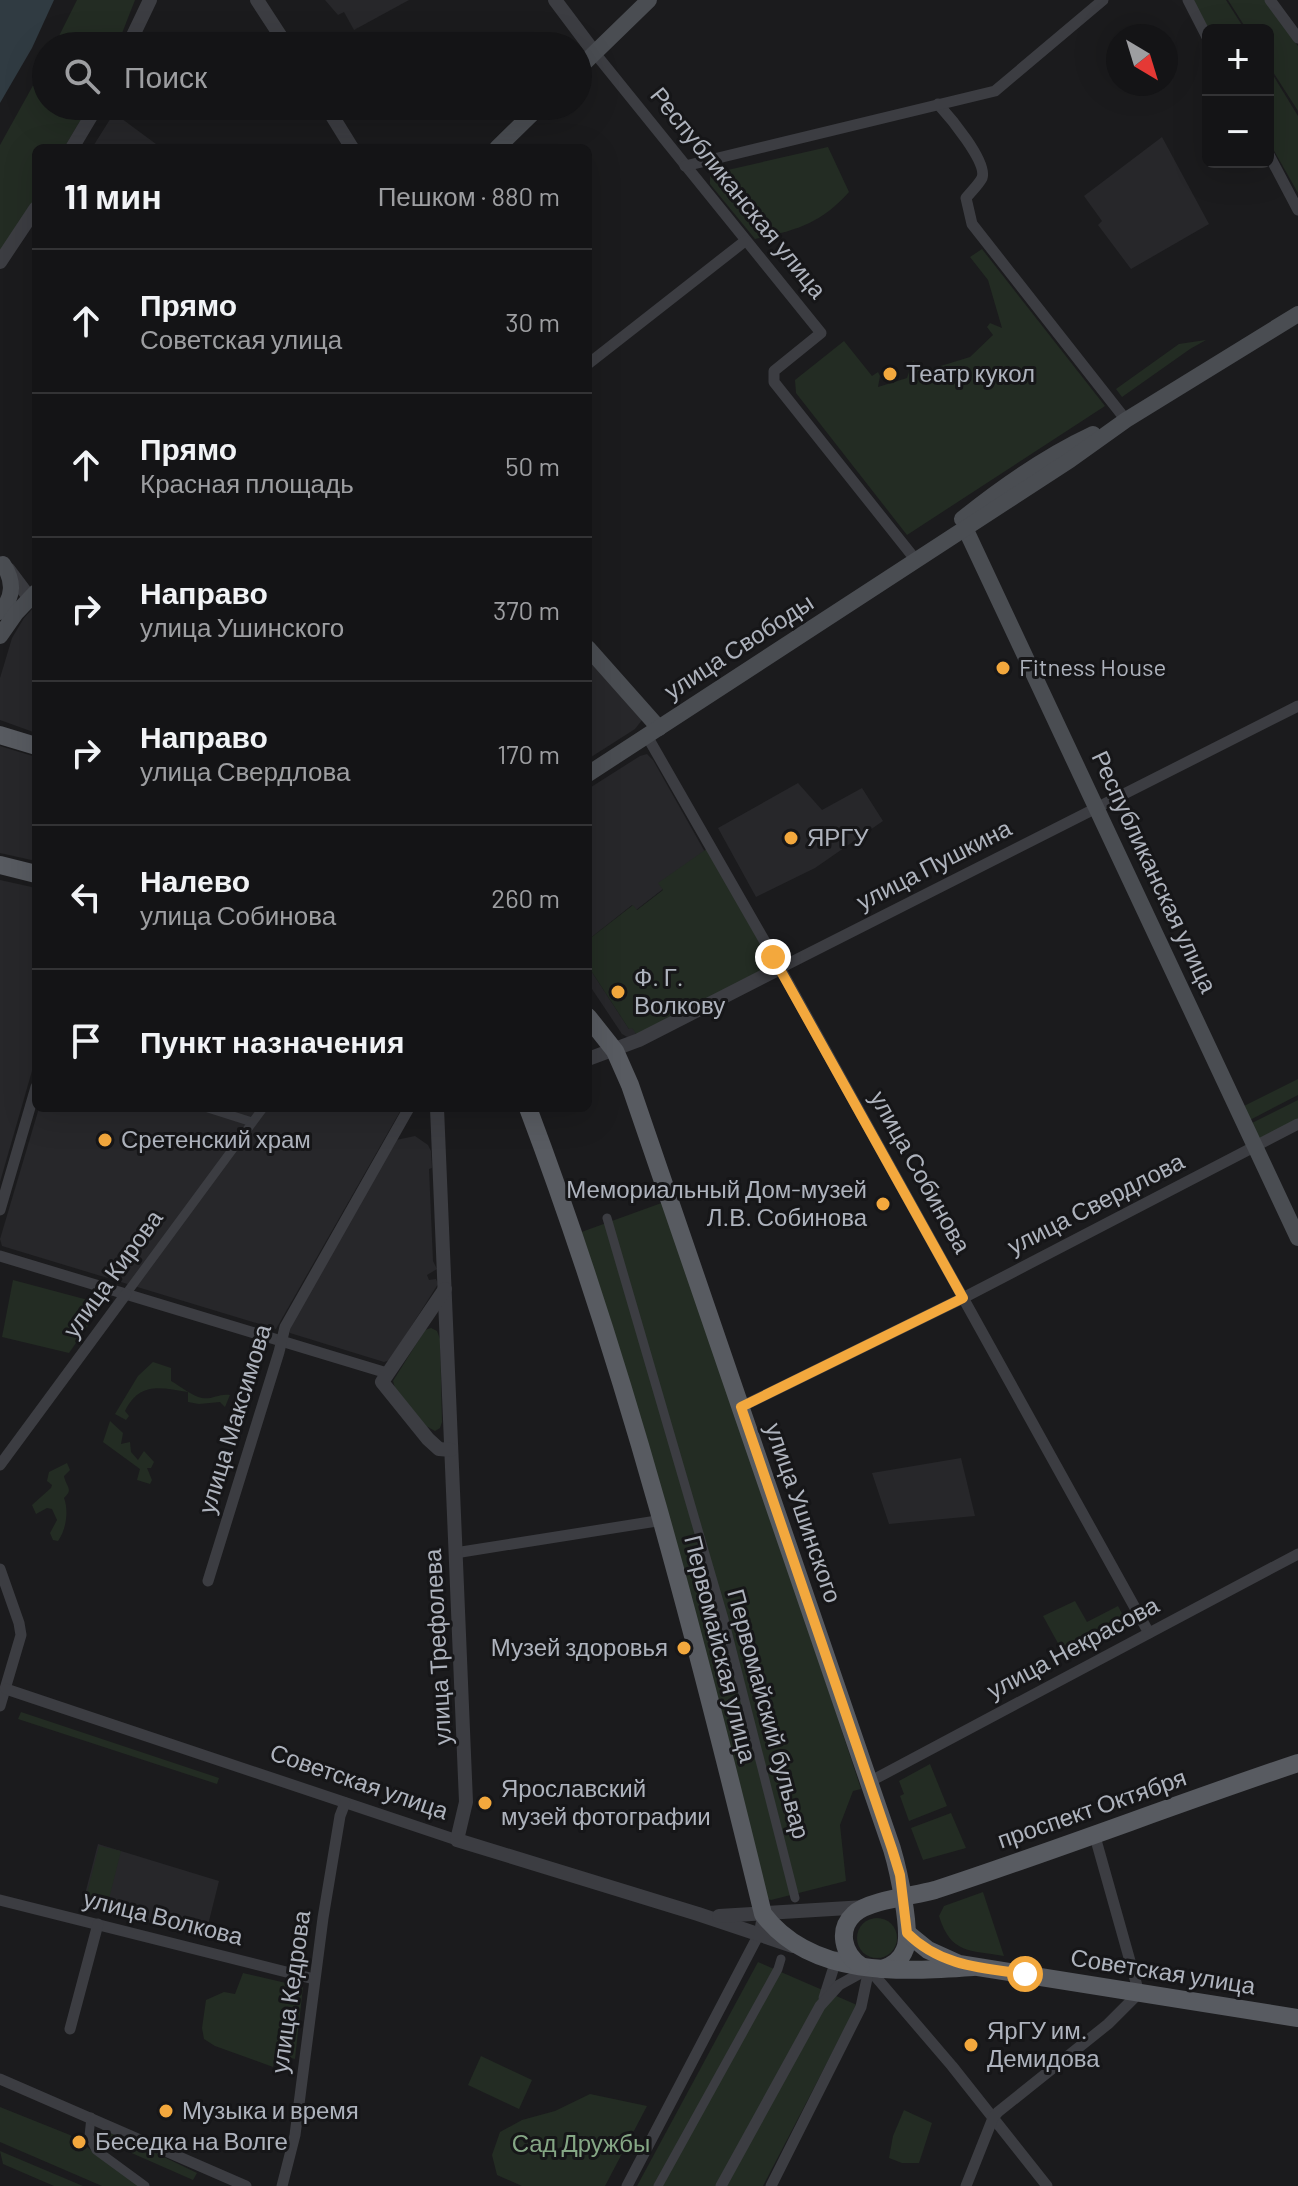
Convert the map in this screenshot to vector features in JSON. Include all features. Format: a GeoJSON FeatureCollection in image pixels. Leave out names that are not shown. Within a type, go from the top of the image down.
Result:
{"type":"FeatureCollection","features":[{"type":"Feature","properties":{"kind":"main road"},"geometry":{"type":"LineString","coordinates":[[594,52],[649,0]]}},
{"type":"Feature","properties":{"kind":"main road"},"geometry":{"type":"LineString","coordinates":[[501,144],[526,120]]}},
{"type":"Feature","properties":{"kind":"main road","name":"улица Свободы"},"geometry":{"type":"LineString","coordinates":[[592,771],[915,559],[962,523],[1066,454],[1298,314]]}},
{"type":"Feature","properties":{"kind":"main road","name":"Республиканская улица"},"geometry":{"type":"LineString","coordinates":[[962,523],[1298,1238]]}},
{"type":"Feature","properties":{"kind":"main road"},"geometry":{"type":"LineString","coordinates":[[2,562],[11,585],[8,602],[20,601]]}},
{"type":"Feature","properties":{"kind":"main road"},"geometry":{"type":"LineString","coordinates":[[0,636],[20,601]]}},
{"type":"Feature","properties":{"kind":"main road","name":"улица Собинова"},"geometry":{"type":"LineString","coordinates":[[592,653],[653,732]]}},
{"type":"Feature","properties":{"kind":"main road"},"geometry":{"type":"LineString","coordinates":[[0,735],[32,745]]}},
{"type":"Feature","properties":{"kind":"main road"},"geometry":{"type":"LineString","coordinates":[[0,865],[32,873]]}},
{"type":"Feature","properties":{"kind":"main road","name":"улица Ушинского"},"geometry":{"type":"LineString","coordinates":[[592,1022],[615,1051],[634,1097],[900,1875],[906,1927]]}},
{"type":"Feature","properties":{"kind":"main road","name":"Первомайская улица"},"geometry":{"type":"LineString","coordinates":[[529,1112],[611,1349],[663,1520],[763,1914]]}},
{"type":"Feature","properties":{"kind":"main road","name":"проспект Октября"},"geometry":{"type":"LineString","coordinates":[[872,1906],[931,1891],[1298,1763]]}},
{"type":"Feature","properties":{"kind":"main road"},"geometry":{"type":"LineString","coordinates":[[900,1875],[917,1889],[931,1891]]}},
{"type":"Feature","properties":{"kind":"main road"},"geometry":{"type":"LineString","coordinates":[[931,1891],[913,1910],[906,1927],[906,1947],[900,1958],[890,1966],[870,1968],[847,1952],[844,1933],[852,1916],[872,1906],[895,1912],[906,1927],[939,1956],[973,1967]]}},
{"type":"Feature","properties":{"kind":"main road"},"geometry":{"type":"LineString","coordinates":[[763,1914],[773,1926],[805,1950],[836,1961],[870,1968],[973,1967]]}},
{"type":"Feature","properties":{"kind":"main road","name":"Советская улица"},"geometry":{"type":"LineString","coordinates":[[973,1967],[1298,2018]]}},
{"type":"Feature","properties":{"kind":"street"},"geometry":{"type":"LineString","coordinates":[[135,32],[150,0]]}},
{"type":"Feature","properties":{"kind":"street"},"geometry":{"type":"LineString","coordinates":[[257,0],[278,32]]}},
{"type":"Feature","properties":{"kind":"street","name":"Республиканская улица"},"geometry":{"type":"LineString","coordinates":[[555,0],[579,32]]}},
{"type":"Feature","properties":{"kind":"street"},"geometry":{"type":"LineString","coordinates":[[685,166],[995,91],[1103,0]]}},
{"type":"Feature","properties":{"kind":"street"},"geometry":{"type":"LineString","coordinates":[[1188,0],[1202,27]]}},
{"type":"Feature","properties":{"kind":"street"},"geometry":{"type":"LineString","coordinates":[[1270,0],[1298,38]]}},
{"type":"Feature","properties":{"kind":"street","name":"Республиканская улица"},"geometry":{"type":"LineString","coordinates":[[592,49],[821,333],[774,371],[774,382],[915,559]]}},
{"type":"Feature","properties":{"kind":"street"},"geometry":{"type":"LineString","coordinates":[[938,104],[958,125],[960,134],[982,165],[982,178],[966,198],[972,224],[1126,420]]}},
{"type":"Feature","properties":{"kind":"street"},"geometry":{"type":"LineString","coordinates":[[74,144],[89,120]]}},
{"type":"Feature","properties":{"kind":"street"},"geometry":{"type":"LineString","coordinates":[[335,120],[350,144]]}},
{"type":"Feature","properties":{"kind":"street"},"geometry":{"type":"LineString","coordinates":[[1274,164],[1298,210]]}},
{"type":"Feature","properties":{"kind":"street"},"geometry":{"type":"LineString","coordinates":[[0,262],[32,214]]}},
{"type":"Feature","properties":{"kind":"street"},"geometry":{"type":"LineString","coordinates":[[592,361],[745,241]]}},
{"type":"Feature","properties":{"kind":"street"},"geometry":{"type":"LineString","coordinates":[[2,562],[20,601]]}},
{"type":"Feature","properties":{"kind":"street","name":"улица Пушкина"},"geometry":{"type":"LineString","coordinates":[[592,1058],[615,1051],[1298,706]]}},
{"type":"Feature","properties":{"kind":"street","name":"улица Собинова"},"geometry":{"type":"LineString","coordinates":[[653,732],[780,968],[1149,1633]]}},
{"type":"Feature","properties":{"kind":"street"},"geometry":{"type":"LineString","coordinates":[[0,1210],[32,1101]]}},
{"type":"Feature","properties":{"kind":"street"},"geometry":{"type":"LineString","coordinates":[[221,1112],[252,1122]]}},
{"type":"Feature","properties":{"kind":"street","name":"улица Кирова"},"geometry":{"type":"LineString","coordinates":[[0,1465],[260,1112]]}},
{"type":"Feature","properties":{"kind":"street","name":"улица Максимова"},"geometry":{"type":"LineString","coordinates":[[208,1581],[285,1326],[406,1112]]}},
{"type":"Feature","properties":{"kind":"street","name":"улица Трефолева"},"geometry":{"type":"LineString","coordinates":[[437,1112],[466,1802],[457,1840]]}},
{"type":"Feature","properties":{"kind":"street","name":"улица Свердлова"},"geometry":{"type":"LineString","coordinates":[[741,1407],[963,1298],[1298,1124]]}},
{"type":"Feature","properties":{"kind":"street","name":"Первомайский бульвар"},"geometry":{"type":"LineString","coordinates":[[607,1218],[724,1619],[795,1898]]}},
{"type":"Feature","properties":{"kind":"street"},"geometry":{"type":"LineString","coordinates":[[0,1256],[371,1368],[385,1378],[428,1439],[439,1449],[451,1450]]}},
{"type":"Feature","properties":{"kind":"street"},"geometry":{"type":"LineString","coordinates":[[385,1378],[445,1288]]}},
{"type":"Feature","properties":{"kind":"street"},"geometry":{"type":"LineString","coordinates":[[418,1329],[436,1322],[443,1327],[447,1336]]}},
{"type":"Feature","properties":{"kind":"street"},"geometry":{"type":"LineString","coordinates":[[455,1553],[663,1520]]}},
{"type":"Feature","properties":{"kind":"street","name":"улица Некрасова"},"geometry":{"type":"LineString","coordinates":[[869,1782],[1298,1554]]}},
{"type":"Feature","properties":{"kind":"street"},"geometry":{"type":"LineString","coordinates":[[0,1569],[21,1635],[0,1706]]}},
{"type":"Feature","properties":{"kind":"street","name":"Советская улица"},"geometry":{"type":"LineString","coordinates":[[6,1689],[457,1840],[805,1950]]}},
{"type":"Feature","properties":{"kind":"street","name":"улица Кедрова"},"geometry":{"type":"LineString","coordinates":[[282,2186],[295,2135],[314,1979],[337,1832],[345,1803]]}},
{"type":"Feature","properties":{"kind":"street"},"geometry":{"type":"LineString","coordinates":[[966,2186],[993,2118],[1118,2015],[1139,1993],[1094,1833]]}},
{"type":"Feature","properties":{"kind":"street","name":"улица Волкова"},"geometry":{"type":"LineString","coordinates":[[0,1900],[314,1979]]}},
{"type":"Feature","properties":{"kind":"street","name":"Советская улица"},"geometry":{"type":"LineString","coordinates":[[698,1914],[728,1916],[872,1906]]}},
{"type":"Feature","properties":{"kind":"street","name":"Первомайская улица"},"geometry":{"type":"LineString","coordinates":[[627,2186],[759,1934],[763,1914]]}},
{"type":"Feature","properties":{"kind":"street"},"geometry":{"type":"LineString","coordinates":[[70,2029],[98,1924]]}},
{"type":"Feature","properties":{"kind":"street"},"geometry":{"type":"LineString","coordinates":[[721,2186],[820,2006],[844,1933]]}},
{"type":"Feature","properties":{"kind":"street"},"geometry":{"type":"LineString","coordinates":[[658,2186],[781,1959]]}},
{"type":"Feature","properties":{"kind":"street"},"geometry":{"type":"LineString","coordinates":[[820,2006],[839,1985],[870,1968]]}},
{"type":"Feature","properties":{"kind":"street"},"geometry":{"type":"LineString","coordinates":[[771,2186],[861,2007],[870,1968]]}},
{"type":"Feature","properties":{"kind":"street"},"geometry":{"type":"LineString","coordinates":[[870,1968],[1047,2186]]}},
{"type":"Feature","properties":{"kind":"street"},"geometry":{"type":"LineString","coordinates":[[0,2079],[246,2186]]}},
{"type":"Feature","properties":{"kind":"street"},"geometry":{"type":"LineString","coordinates":[[91,2117],[89,2136],[96,2150],[145,2186]]}},
{"type":"Feature","properties":{"kind":"shaded area"},"geometry":{"type":"Polygon","coordinates":[[[0,0],[54,0],[39,32],[32,32],[32,48],[0,103],[0,0]]]}},
{"type":"Feature","properties":{"kind":"shaded area"},"geometry":{"type":"Polygon","coordinates":[[[325,0],[409,0],[354,30],[344,12],[338,15],[325,0]]]}},
{"type":"Feature","properties":{"kind":"shaded area"},"geometry":{"type":"Polygon","coordinates":[[[110,120],[123,120],[156,144],[95,144],[110,120]]]}},
{"type":"Feature","properties":{"kind":"shaded area"},"geometry":{"type":"Polygon","coordinates":[[[1162,137],[1209,224],[1131,269],[1098,225],[1102,221],[1084,196],[1162,137]]]}},
{"type":"Feature","properties":{"kind":"shaded area"},"geometry":{"type":"Polygon","coordinates":[[[32,609],[32,732],[0,720],[0,678],[12,638],[32,609]]]}},
{"type":"Feature","properties":{"kind":"shaded area"},"geometry":{"type":"Polygon","coordinates":[[[592,663],[642,720],[635,729],[592,756],[592,663]]]}},
{"type":"Feature","properties":{"kind":"shaded area"},"geometry":{"type":"Polygon","coordinates":[[[0,746],[32,756],[32,860],[0,853],[0,746]]]}},
{"type":"Feature","properties":{"kind":"shaded area"},"geometry":{"type":"Polygon","coordinates":[[[647,754],[653,760],[766,960],[629,1038],[622,1034],[592,989],[592,972],[629,1029],[666,879],[659,883],[663,889],[636,910],[632,905],[592,937],[592,786],[647,754]]]}},
{"type":"Feature","properties":{"kind":"shaded area","name":"ЯРГУ"},"geometry":{"type":"Polygon","coordinates":[[[798,783],[822,810],[862,788],[883,821],[815,868],[756,897],[718,828],[798,783]]]}},
{"type":"Feature","properties":{"kind":"shaded area"},"geometry":{"type":"Polygon","coordinates":[[[0,880],[32,887],[32,1071],[0,1182],[0,880]]]}},
{"type":"Feature","properties":{"kind":"shaded area"},"geometry":{"type":"Polygon","coordinates":[[[38,1112],[400,1112],[276,1329],[2,1246],[0,1239],[38,1112]]]}},
{"type":"Feature","properties":{"kind":"shaded area"},"geometry":{"type":"Polygon","coordinates":[[[415,1136],[431,1151],[433,1261],[437,1269],[427,1275],[429,1280],[436,1279],[438,1284],[390,1360],[384,1362],[290,1333],[288,1329],[396,1140],[415,1136]]]}},
{"type":"Feature","properties":{"kind":"shaded area"},"geometry":{"type":"Polygon","coordinates":[[[961,1458],[975,1516],[889,1524],[872,1473],[961,1458]]]}},
{"type":"Feature","properties":{"kind":"shaded area"},"geometry":{"type":"Polygon","coordinates":[[[98,1844],[219,1881],[205,1937],[82,1906],[98,1844]]]}},
{"type":"Feature","properties":{"kind":"green space"},"geometry":{"type":"Polygon","coordinates":[[[77,0],[135,0],[122,32],[61,32],[77,0]]]}},
{"type":"Feature","properties":{"kind":"green space"},"geometry":{"type":"Polygon","coordinates":[[[1190,0],[1226,0],[1241,24],[1204,24],[1190,0]]]}},
{"type":"Feature","properties":{"kind":"green space"},"geometry":{"type":"Polygon","coordinates":[[[1228,0],[1266,0],[1298,46],[1298,111],[1274,73],[1274,24],[1243,24],[1228,0]]]}},
{"type":"Feature","properties":{"kind":"green space"},"geometry":{"type":"Polygon","coordinates":[[[1274,77],[1298,116],[1298,193],[1274,151],[1274,77]]]}},
{"type":"Feature","properties":{"kind":"green space"},"geometry":{"type":"Polygon","coordinates":[[[32,87],[32,120],[81,120],[66,144],[32,144],[32,203],[0,255],[0,145],[32,87]]]}},
{"type":"Feature","properties":{"kind":"green space"},"geometry":{"type":"Polygon","coordinates":[[[828,147],[849,192],[818,219],[796,229],[755,239],[710,184],[710,174],[828,147]]]}},
{"type":"Feature","properties":{"kind":"green space"},"geometry":{"type":"Polygon","coordinates":[[[982,249],[1105,406],[907,535],[796,393],[795,380],[844,341],[872,376],[878,372],[878,387],[907,378],[913,360],[921,372],[970,357],[993,335],[987,327],[990,323],[1002,328],[988,280],[970,257],[982,249]]]}},
{"type":"Feature","properties":{"kind":"green space"},"geometry":{"type":"Polygon","coordinates":[[[1206,340],[1122,397],[1116,389],[1179,344],[1206,340]]]}},
{"type":"Feature","properties":{"kind":"green space"},"geometry":{"type":"Polygon","coordinates":[[[708,848],[776,969],[639,1038],[632,1028],[629,1029],[592,972],[592,937],[633,905],[637,910],[663,890],[658,883],[708,848]]]}},
{"type":"Feature","properties":{"kind":"green space"},"geometry":{"type":"Polygon","coordinates":[[[1298,1079],[1298,1095],[1248,1121],[1242,1107],[1298,1079]]]}},
{"type":"Feature","properties":{"kind":"green space"},"geometry":{"type":"Polygon","coordinates":[[[1298,1100],[1298,1119],[1256,1141],[1250,1124],[1298,1100]]]}},
{"type":"Feature","properties":{"kind":"green space"},"geometry":{"type":"Polygon","coordinates":[[[667,1201],[861,1789],[853,1791],[840,1825],[846,1881],[771,1900],[760,1896],[576,1234],[667,1201]]]}},
{"type":"Feature","properties":{"kind":"green space"},"geometry":{"type":"Polygon","coordinates":[[[13,1280],[103,1304],[69,1353],[2,1337],[13,1280]]]}},
{"type":"Feature","properties":{"kind":"green space"},"geometry":{"type":"Polygon","coordinates":[[[431,1328],[437,1331],[440,1339],[442,1422],[435,1431],[426,1426],[395,1388],[393,1381],[425,1330],[431,1328]]]}},
{"type":"Feature","properties":{"kind":"green space"},"geometry":{"type":"Polygon","coordinates":[[[153,1362],[171,1368],[171,1381],[194,1395],[205,1398],[230,1395],[225,1407],[220,1402],[188,1402],[188,1392],[152,1389],[131,1401],[125,1411],[129,1416],[126,1420],[115,1414],[138,1376],[153,1362]]]}},
{"type":"Feature","properties":{"kind":"green space"},"geometry":{"type":"Polygon","coordinates":[[[110,1421],[123,1433],[121,1444],[130,1442],[131,1452],[138,1460],[144,1451],[154,1462],[151,1468],[147,1468],[152,1480],[150,1484],[137,1480],[140,1469],[103,1442],[110,1421]]]}},
{"type":"Feature","properties":{"kind":"green space"},"geometry":{"type":"Polygon","coordinates":[[[67,1463],[70,1470],[64,1476],[69,1490],[64,1498],[66,1520],[58,1541],[53,1540],[50,1533],[57,1520],[52,1509],[47,1508],[36,1514],[32,1505],[51,1488],[47,1481],[49,1472],[67,1463]]]}},
{"type":"Feature","properties":{"kind":"green space"},"geometry":{"type":"Polygon","coordinates":[[[1075,1601],[1087,1622],[1118,1606],[1127,1623],[1065,1656],[1043,1616],[1075,1601]]]}},
{"type":"Feature","properties":{"kind":"green space"},"geometry":{"type":"Polygon","coordinates":[[[21,1712],[219,1778],[217,1784],[18,1719],[21,1712]]]}},
{"type":"Feature","properties":{"kind":"green space"},"geometry":{"type":"Polygon","coordinates":[[[930,1764],[947,1806],[909,1821],[900,1796],[904,1794],[899,1781],[930,1764]]]}},
{"type":"Feature","properties":{"kind":"green space"},"geometry":{"type":"Polygon","coordinates":[[[951,1813],[966,1848],[923,1860],[911,1828],[951,1813]]]}},
{"type":"Feature","properties":{"kind":"green space"},"geometry":{"type":"Polygon","coordinates":[[[99,1846],[121,1851],[106,1911],[84,1905],[99,1846]]]}},
{"type":"Feature","properties":{"kind":"green space"},"geometry":{"type":"Polygon","coordinates":[[[983,1892],[1004,1956],[971,1951],[956,1944],[939,1916],[944,1906],[983,1892]]]}},
{"type":"Feature","properties":{"kind":"green space"},"geometry":{"type":"Polygon","coordinates":[[[877,1918],[891,1924],[897,1938],[891,1952],[877,1958],[863,1952],[857,1938],[863,1924],[877,1918]]]}},
{"type":"Feature","properties":{"kind":"green space"},"geometry":{"type":"Polygon","coordinates":[[[758,1962],[857,2005],[763,2186],[637,2186],[758,1962]]]}},
{"type":"Feature","properties":{"kind":"green space"},"geometry":{"type":"Polygon","coordinates":[[[243,1973],[303,1987],[295,2059],[277,2054],[273,2067],[204,2039],[202,2028],[206,2000],[224,1992],[235,1994],[243,1973]]]}},
{"type":"Feature","properties":{"kind":"green space"},"geometry":{"type":"Polygon","coordinates":[[[481,2056],[532,2080],[519,2109],[468,2085],[481,2056]]]}},
{"type":"Feature","properties":{"kind":"green space","name":"Сад Дружбы"},"geometry":{"type":"Polygon","coordinates":[[[590,2094],[647,2106],[605,2186],[522,2186],[497,2175],[492,2155],[500,2132],[522,2120],[555,2111],[590,2094]]]}},
{"type":"Feature","properties":{"kind":"green space"},"geometry":{"type":"Polygon","coordinates":[[[0,2107],[70,2135],[75,2139],[76,2146],[83,2144],[139,2186],[102,2186],[0,2142],[0,2107]]]}},
{"type":"Feature","properties":{"kind":"green space"},"geometry":{"type":"Polygon","coordinates":[[[904,2110],[932,2123],[919,2163],[902,2163],[889,2158],[893,2136],[904,2110]]]}},
{"type":"Feature","properties":{"kind":"green space"},"geometry":{"type":"Polygon","coordinates":[[[102,2127],[197,2173],[193,2180],[102,2140],[102,2127]]]}},
{"type":"Feature","properties":{"kind":"green space"},"geometry":{"type":"Polygon","coordinates":[[[0,2151],[83,2186],[54,2186],[3,2164],[0,2151]]]}},
{"type":"Feature","properties":{"kind":"place","name":"Театр кукол"},"geometry":{"type":"Point","coordinates":[890,374]}},
{"type":"Feature","properties":{"kind":"place","name":"Fitness House"},"geometry":{"type":"Point","coordinates":[1003,668]}},
{"type":"Feature","properties":{"kind":"place","name":"ЯРГУ"},"geometry":{"type":"Point","coordinates":[791,838]}},
{"type":"Feature","properties":{"kind":"place","name":"Ф. Г. Волкову"},"geometry":{"type":"Point","coordinates":[618,992]}},
{"type":"Feature","properties":{"kind":"place","name":"Сретенский храм"},"geometry":{"type":"Point","coordinates":[105,1140]}},
{"type":"Feature","properties":{"kind":"place","name":"Мемориальный Дом-музей Л.В. Собинова"},"geometry":{"type":"Point","coordinates":[883,1204]}},
{"type":"Feature","properties":{"kind":"place","name":"Музей здоровья"},"geometry":{"type":"Point","coordinates":[684,1648]}},
{"type":"Feature","properties":{"kind":"place","name":"Ярославский музей фотографии"},"geometry":{"type":"Point","coordinates":[485,1803]}},
{"type":"Feature","properties":{"kind":"place","name":"ЯрГУ им. Демидова"},"geometry":{"type":"Point","coordinates":[971,2045]}},
{"type":"Feature","properties":{"kind":"place","name":"Музыка и время"},"geometry":{"type":"Point","coordinates":[166,2111]}},
{"type":"Feature","properties":{"kind":"place","name":"Беседка на Волге"},"geometry":{"type":"Point","coordinates":[79,2142]}},
{"type":"Feature","properties":{"kind":"route"},"geometry":{"type":"LineString","coordinates":[[773,957],[963,1298],[741,1407],[892,1849],[900,1875],[907,1933],[946,1960],[1025,1974]]}}]}
